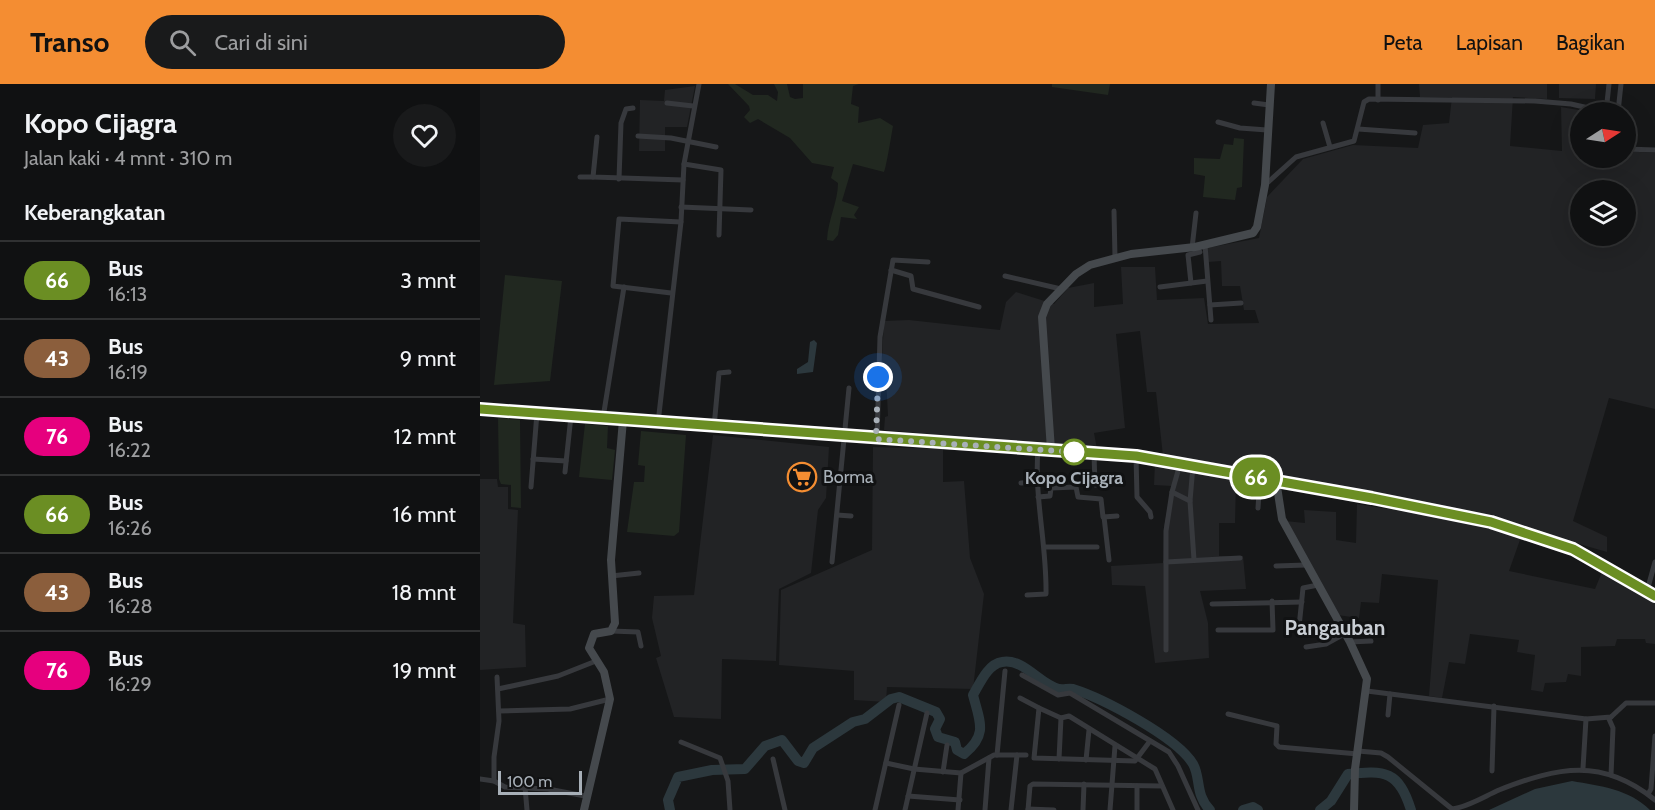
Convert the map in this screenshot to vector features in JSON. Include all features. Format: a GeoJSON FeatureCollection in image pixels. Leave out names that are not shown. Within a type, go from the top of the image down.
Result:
{"type":"FeatureCollection","features":[{"type":"Feature","properties":{"kind":"main road"},"geometry":{"type":"LineString","coordinates":[[480,409],[1136,456],[1276,480],[1496,524],[1573,549],[1651,593]]}},
{"type":"Feature","properties":{"kind":"street"},"geometry":{"type":"LineString","coordinates":[[658,423],[671,292],[681,222],[684,164],[693,105],[699,84]]}},
{"type":"Feature","properties":{"kind":"street"},"geometry":{"type":"LineString","coordinates":[[1051,450],[1042,317],[1045,308],[1061,289],[1086,267],[1115,258],[1199,248],[1253,233],[1257,227],[1265,185],[1271,84]]}},
{"type":"Feature","properties":{"kind":"street"},"geometry":{"type":"LineString","coordinates":[[1378,84],[1378,100]]}},
{"type":"Feature","properties":{"kind":"street"},"geometry":{"type":"LineString","coordinates":[[1607,102],[1609,84]]}},
{"type":"Feature","properties":{"kind":"street"},"geometry":{"type":"LineString","coordinates":[[1619,102],[1621,84]]}},
{"type":"Feature","properties":{"kind":"street"},"geometry":{"type":"LineString","coordinates":[[1265,185],[1296,157],[1352,142],[1358,129],[1364,102],[1442,98],[1535,101],[1570,106]]}},
{"type":"Feature","properties":{"kind":"street"},"geometry":{"type":"LineString","coordinates":[[667,103],[693,105]]}},
{"type":"Feature","properties":{"kind":"street"},"geometry":{"type":"LineString","coordinates":[[1254,103],[1269,105]]}},
{"type":"Feature","properties":{"kind":"street"},"geometry":{"type":"LineString","coordinates":[[619,179],[622,119],[626,109],[633,108]]}},
{"type":"Feature","properties":{"kind":"street"},"geometry":{"type":"LineString","coordinates":[[1218,122],[1240,128],[1268,130]]}},
{"type":"Feature","properties":{"kind":"street"},"geometry":{"type":"LineString","coordinates":[[1323,123],[1330,147]]}},
{"type":"Feature","properties":{"kind":"street"},"geometry":{"type":"LineString","coordinates":[[1358,129],[1415,133]]}},
{"type":"Feature","properties":{"kind":"street"},"geometry":{"type":"LineString","coordinates":[[638,136],[671,138],[716,147]]}},
{"type":"Feature","properties":{"kind":"street"},"geometry":{"type":"LineString","coordinates":[[593,177],[597,137]]}},
{"type":"Feature","properties":{"kind":"street"},"geometry":{"type":"LineString","coordinates":[[1636,149],[1655,150]]}},
{"type":"Feature","properties":{"kind":"street"},"geometry":{"type":"LineString","coordinates":[[684,164],[721,170],[719,235]]}},
{"type":"Feature","properties":{"kind":"street"},"geometry":{"type":"LineString","coordinates":[[580,177],[683,180]]}},
{"type":"Feature","properties":{"kind":"street"},"geometry":{"type":"LineString","coordinates":[[681,207],[751,210]]}},
{"type":"Feature","properties":{"kind":"street"},"geometry":{"type":"LineString","coordinates":[[1114,211],[1115,258]]}},
{"type":"Feature","properties":{"kind":"street"},"geometry":{"type":"LineString","coordinates":[[1196,213],[1199,248],[1207,281],[1211,321]]}},
{"type":"Feature","properties":{"kind":"street"},"geometry":{"type":"LineString","coordinates":[[671,292],[613,286],[620,218],[681,222]]}},
{"type":"Feature","properties":{"kind":"street"},"geometry":{"type":"LineString","coordinates":[[1191,283],[1188,255],[1199,248]]}},
{"type":"Feature","properties":{"kind":"street"},"geometry":{"type":"LineString","coordinates":[[876,439],[880,337],[891,270],[896,258],[928,262]]}},
{"type":"Feature","properties":{"kind":"street"},"geometry":{"type":"LineString","coordinates":[[891,270],[911,276],[913,289],[979,307]]}},
{"type":"Feature","properties":{"kind":"street"},"geometry":{"type":"LineString","coordinates":[[1005,276],[1061,289]]}},
{"type":"Feature","properties":{"kind":"street"},"geometry":{"type":"LineString","coordinates":[[1160,286],[1207,281]]}},
{"type":"Feature","properties":{"kind":"street"},"geometry":{"type":"LineString","coordinates":[[603,418],[624,287]]}},
{"type":"Feature","properties":{"kind":"street"},"geometry":{"type":"LineString","coordinates":[[1210,305],[1241,303]]}},
{"type":"Feature","properties":{"kind":"street"},"geometry":{"type":"LineString","coordinates":[[714,427],[719,373],[729,372]]}},
{"type":"Feature","properties":{"kind":"street"},"geometry":{"type":"LineString","coordinates":[[832,562],[849,388]]}},
{"type":"Feature","properties":{"kind":"street"},"geometry":{"type":"LineString","coordinates":[[531,487],[537,413]]}},
{"type":"Feature","properties":{"kind":"street"},"geometry":{"type":"LineString","coordinates":[[565,472],[571,416]]}},
{"type":"Feature","properties":{"kind":"street"},"geometry":{"type":"LineString","coordinates":[[611,631],[615,623],[611,576],[623,420]]}},
{"type":"Feature","properties":{"kind":"street"},"geometry":{"type":"LineString","coordinates":[[1027,595],[1046,594],[1045,547],[1037,482],[1038,449]]}},
{"type":"Feature","properties":{"kind":"street"},"geometry":{"type":"LineString","coordinates":[[1094,454],[1095,485]]}},
{"type":"Feature","properties":{"kind":"street"},"geometry":{"type":"LineString","coordinates":[[1136,456],[1137,497],[1150,512],[1151,517]]}},
{"type":"Feature","properties":{"kind":"street"},"geometry":{"type":"LineString","coordinates":[[533,459],[566,461]]}},
{"type":"Feature","properties":{"kind":"street"},"geometry":{"type":"LineString","coordinates":[[1166,650],[1166,531],[1172,492],[1180,464]]}},
{"type":"Feature","properties":{"kind":"street"},"geometry":{"type":"LineString","coordinates":[[1192,465],[1190,501],[1194,560]]}},
{"type":"Feature","properties":{"kind":"street"},"geometry":{"type":"LineString","coordinates":[[1258,508],[1260,478]]}},
{"type":"Feature","properties":{"kind":"street"},"geometry":{"type":"LineString","coordinates":[[1276,480],[1282,519],[1366,674],[1367,691],[1354,773],[1354,810]]}},
{"type":"Feature","properties":{"kind":"street"},"geometry":{"type":"LineString","coordinates":[[1021,483],[1037,482]]}},
{"type":"Feature","properties":{"kind":"street"},"geometry":{"type":"LineString","coordinates":[[1038,497],[1050,496],[1051,488],[1076,487],[1078,497],[1101,499],[1109,560]]}},
{"type":"Feature","properties":{"kind":"street"},"geometry":{"type":"LineString","coordinates":[[1172,492],[1190,501]]}},
{"type":"Feature","properties":{"kind":"street"},"geometry":{"type":"LineString","coordinates":[[837,515],[851,516]]}},
{"type":"Feature","properties":{"kind":"street"},"geometry":{"type":"LineString","coordinates":[[1104,517],[1117,516]]}},
{"type":"Feature","properties":{"kind":"street"},"geometry":{"type":"LineString","coordinates":[[1045,547],[1097,547]]}},
{"type":"Feature","properties":{"kind":"street"},"geometry":{"type":"LineString","coordinates":[[1166,562],[1240,558]]}},
{"type":"Feature","properties":{"kind":"street"},"geometry":{"type":"LineString","coordinates":[[1651,593],[1655,562]]}},
{"type":"Feature","properties":{"kind":"street"},"geometry":{"type":"LineString","coordinates":[[1276,566],[1306,564]]}},
{"type":"Feature","properties":{"kind":"street"},"geometry":{"type":"LineString","coordinates":[[611,576],[639,573]]}},
{"type":"Feature","properties":{"kind":"street"},"geometry":{"type":"LineString","coordinates":[[1299,627],[1304,587],[1318,585]]}},
{"type":"Feature","properties":{"kind":"street"},"geometry":{"type":"LineString","coordinates":[[1218,630],[1273,630],[1272,601]]}},
{"type":"Feature","properties":{"kind":"street"},"geometry":{"type":"LineString","coordinates":[[1212,604],[1302,602]]}},
{"type":"Feature","properties":{"kind":"street"},"geometry":{"type":"LineString","coordinates":[[584,810],[585,796],[610,699],[606,678],[590,648],[591,637],[598,632],[638,632],[641,646]]}},
{"type":"Feature","properties":{"kind":"street"},"geometry":{"type":"LineString","coordinates":[[1306,647],[1326,644],[1344,634]]}},
{"type":"Feature","properties":{"kind":"street"},"geometry":{"type":"LineString","coordinates":[[1350,642],[1371,641]]}},
{"type":"Feature","properties":{"kind":"street"},"geometry":{"type":"LineString","coordinates":[[498,689],[558,676],[596,661]]}},
{"type":"Feature","properties":{"kind":"street"},"geometry":{"type":"LineString","coordinates":[[997,755],[1005,671]]}},
{"type":"Feature","properties":{"kind":"street"},"geometry":{"type":"LineString","coordinates":[[1022,675],[1059,695],[1070,693],[1169,752],[1176,760],[1198,810]]}},
{"type":"Feature","properties":{"kind":"street"},"geometry":{"type":"LineString","coordinates":[[494,781],[499,711],[497,677]]}},
{"type":"Feature","properties":{"kind":"street"},"geometry":{"type":"LineString","coordinates":[[1367,691],[1586,719],[1611,717],[1626,703],[1655,703]]}},
{"type":"Feature","properties":{"kind":"street"},"geometry":{"type":"LineString","coordinates":[[1388,715],[1390,694]]}},
{"type":"Feature","properties":{"kind":"street"},"geometry":{"type":"LineString","coordinates":[[499,711],[570,709],[610,699]]}},
{"type":"Feature","properties":{"kind":"street"},"geometry":{"type":"LineString","coordinates":[[1020,699],[1061,718],[1069,716],[1115,747],[1156,770],[1173,810]]}},
{"type":"Feature","properties":{"kind":"street"},"geometry":{"type":"LineString","coordinates":[[875,810],[899,705]]}},
{"type":"Feature","properties":{"kind":"street"},"geometry":{"type":"LineString","coordinates":[[1492,771],[1494,706]]}},
{"type":"Feature","properties":{"kind":"street"},"geometry":{"type":"LineString","coordinates":[[1039,708],[1033,758],[1113,761],[1138,759]]}},
{"type":"Feature","properties":{"kind":"street"},"geometry":{"type":"LineString","coordinates":[[905,810],[927,713]]}},
{"type":"Feature","properties":{"kind":"street"},"geometry":{"type":"LineString","coordinates":[[1228,714],[1276,726],[1276,744],[1279,747],[1381,753],[1452,809],[1502,789],[1566,770],[1583,768],[1611,775],[1655,800]]}},
{"type":"Feature","properties":{"kind":"street"},"geometry":{"type":"LineString","coordinates":[[1611,717],[1609,719],[1613,728],[1611,775]]}},
{"type":"Feature","properties":{"kind":"street"},"geometry":{"type":"LineString","coordinates":[[1059,759],[1061,718]]}},
{"type":"Feature","properties":{"kind":"street"},"geometry":{"type":"LineString","coordinates":[[1583,768],[1586,719]]}},
{"type":"Feature","properties":{"kind":"street"},"geometry":{"type":"LineString","coordinates":[[1086,760],[1089,730]]}},
{"type":"Feature","properties":{"kind":"street"},"geometry":{"type":"LineString","coordinates":[[1648,794],[1652,789],[1655,736]]}},
{"type":"Feature","properties":{"kind":"street"},"geometry":{"type":"LineString","coordinates":[[1138,759],[1150,741]]}},
{"type":"Feature","properties":{"kind":"street"},"geometry":{"type":"LineString","coordinates":[[681,742],[720,758],[725,770],[730,810]]}},
{"type":"Feature","properties":{"kind":"street"},"geometry":{"type":"LineString","coordinates":[[943,772],[947,746]]}},
{"type":"Feature","properties":{"kind":"street"},"geometry":{"type":"LineString","coordinates":[[1110,810],[1115,747]]}},
{"type":"Feature","properties":{"kind":"street"},"geometry":{"type":"LineString","coordinates":[[886,763],[914,769],[961,773],[997,755],[1026,755]]}},
{"type":"Feature","properties":{"kind":"street"},"geometry":{"type":"LineString","coordinates":[[1011,810],[1017,755]]}},
{"type":"Feature","properties":{"kind":"street"},"geometry":{"type":"LineString","coordinates":[[985,810],[989,758]]}},
{"type":"Feature","properties":{"kind":"street"},"geometry":{"type":"LineString","coordinates":[[773,759],[785,810]]}},
{"type":"Feature","properties":{"kind":"street"},"geometry":{"type":"LineString","coordinates":[[958,810],[961,773]]}},
{"type":"Feature","properties":{"kind":"street"},"geometry":{"type":"LineString","coordinates":[[480,779],[494,781],[505,787],[525,787],[585,796]]}},
{"type":"Feature","properties":{"kind":"street"},"geometry":{"type":"LineString","coordinates":[[1083,810],[1084,784]]}},
{"type":"Feature","properties":{"kind":"street"},"geometry":{"type":"LineString","coordinates":[[1054,810],[1028,809],[1031,785],[1162,786]]}},
{"type":"Feature","properties":{"kind":"street"},"geometry":{"type":"LineString","coordinates":[[1137,786],[1137,810]]}},
{"type":"Feature","properties":{"kind":"street"},"geometry":{"type":"LineString","coordinates":[[525,787],[527,810]]}},
{"type":"Feature","properties":{"kind":"street"},"geometry":{"type":"LineString","coordinates":[[908,796],[960,800]]}},
{"type":"Feature","properties":{"kind":"shaded area"},"geometry":{"type":"Polygon","coordinates":[[[728,84],[735,84],[753,95],[768,95],[777,101],[778,92],[774,84],[787,84],[790,97],[795,99],[803,98],[803,84],[859,84],[853,86],[851,104],[859,107],[858,123],[880,118],[893,126],[884,172],[853,164],[842,201],[859,207],[854,215],[857,219],[841,217],[838,235],[833,241],[827,240],[838,190],[838,183],[831,178],[834,167],[812,163],[790,138],[758,119],[750,123],[744,117],[750,110],[749,106],[728,84]]]}},
{"type":"Feature","properties":{"kind":"shaded area"},"geometry":{"type":"Polygon","coordinates":[[[1052,84],[1110,84],[1108,95],[1052,87],[1052,84]]]}},
{"type":"Feature","properties":{"kind":"shaded area"},"geometry":{"type":"Polygon","coordinates":[[[1419,84],[1547,84],[1547,99],[1513,97],[1510,146],[1562,151],[1561,107],[1570,109],[1570,168],[1636,168],[1636,152],[1655,153],[1655,409],[1609,398],[1573,521],[1607,537],[1607,552],[1483,516],[1280,477],[1216,470],[1163,456],[1156,392],[1147,392],[1140,331],[1116,334],[1125,428],[1094,433],[1097,449],[884,430],[885,417],[888,416],[886,377],[881,377],[884,321],[909,320],[1000,330],[1006,302],[1016,292],[1054,304],[1068,288],[1094,283],[1094,307],[1123,304],[1121,267],[1155,267],[1157,300],[1204,298],[1208,324],[1259,323],[1255,310],[1244,310],[1240,286],[1222,286],[1221,261],[1208,262],[1207,248],[1259,238],[1267,197],[1303,159],[1353,145],[1418,148],[1423,125],[1449,123],[1452,97],[1420,97],[1419,84]]]}},
{"type":"Feature","properties":{"kind":"shaded area"},"geometry":{"type":"Polygon","coordinates":[[[1559,84],[1596,84],[1595,99],[1559,98],[1559,84]]]}},
{"type":"Feature","properties":{"kind":"shaded area"},"geometry":{"type":"Polygon","coordinates":[[[695,86],[687,127],[665,127],[665,151],[639,151],[640,100],[664,101],[665,90],[695,86]]]}},
{"type":"Feature","properties":{"kind":"shaded area"},"geometry":{"type":"Polygon","coordinates":[[[1234,138],[1244,139],[1242,187],[1237,188],[1235,200],[1203,197],[1205,176],[1194,174],[1194,158],[1220,159],[1224,144],[1233,145],[1234,138]]]}},
{"type":"Feature","properties":{"kind":"shaded area"},"geometry":{"type":"Polygon","coordinates":[[[505,275],[562,281],[550,381],[494,385],[505,275]]]}},
{"type":"Feature","properties":{"kind":"shaded area"},"geometry":{"type":"Polygon","coordinates":[[[814,340],[817,343],[813,372],[797,374],[797,369],[808,362],[810,342],[814,340]]]}},
{"type":"Feature","properties":{"kind":"shaded area"},"geometry":{"type":"Polygon","coordinates":[[[498,418],[520,420],[521,508],[511,507],[511,485],[501,484],[499,479],[498,418]]]}},
{"type":"Feature","properties":{"kind":"shaded area"},"geometry":{"type":"Polygon","coordinates":[[[585,424],[608,426],[607,448],[615,450],[612,480],[579,477],[585,424]]]}},
{"type":"Feature","properties":{"kind":"shaded area"},"geometry":{"type":"Polygon","coordinates":[[[641,431],[686,435],[679,532],[674,536],[627,532],[634,482],[644,482],[645,466],[638,465],[641,431]]]}},
{"type":"Feature","properties":{"kind":"shaded area"},"geometry":{"type":"Polygon","coordinates":[[[713,435],[829,447],[826,498],[818,510],[811,573],[779,589],[776,661],[722,659],[721,719],[674,717],[656,658],[661,656],[652,618],[654,596],[694,595],[713,435]]]}},
{"type":"Feature","properties":{"kind":"shaded area"},"geometry":{"type":"Polygon","coordinates":[[[873,447],[943,449],[943,482],[964,481],[970,558],[984,594],[973,689],[887,687],[886,702],[854,700],[854,671],[779,665],[781,590],[872,550],[873,447]]]}},
{"type":"Feature","properties":{"kind":"shaded area"},"geometry":{"type":"Polygon","coordinates":[[[1155,462],[1236,481],[1235,523],[1219,523],[1219,556],[1243,556],[1246,589],[1200,591],[1208,623],[1209,658],[1155,663],[1145,586],[1112,585],[1111,566],[1163,563],[1164,527],[1172,486],[1154,485],[1155,462]]]}},
{"type":"Feature","properties":{"kind":"shaded area"},"geometry":{"type":"Polygon","coordinates":[[[480,479],[497,479],[498,487],[508,487],[508,509],[518,510],[513,623],[525,625],[526,667],[480,670],[480,479]]]}},
{"type":"Feature","properties":{"kind":"shaded area"},"geometry":{"type":"Polygon","coordinates":[[[1357,504],[1463,521],[1521,537],[1509,571],[1595,589],[1602,572],[1655,603],[1655,644],[1646,643],[1645,639],[1617,639],[1615,646],[1581,647],[1581,676],[1568,674],[1566,682],[1545,683],[1543,692],[1531,690],[1535,655],[1517,652],[1519,640],[1470,634],[1465,664],[1449,662],[1442,698],[1429,696],[1438,580],[1382,574],[1379,603],[1361,602],[1359,618],[1337,615],[1285,521],[1305,523],[1304,510],[1336,512],[1336,540],[1356,543],[1357,504]]]}},
{"type":"Feature","properties":{"kind":"shaded area"},"geometry":{"type":"Polygon","coordinates":[[[1572,781],[1623,793],[1633,797],[1650,810],[1489,810],[1535,789],[1572,781]]]}},
{"type":"Feature","properties":{"kind":"waterway"},"geometry":{"type":"LineString","coordinates":[[670,810],[668,800],[678,777],[712,770],[745,769],[765,746],[782,740],[798,761],[804,763],[813,748],[853,722],[865,719],[891,699],[899,697],[936,712],[940,719],[935,729],[938,737],[955,742],[957,750],[964,754],[977,741],[980,728],[973,695],[985,675],[993,666],[1002,662],[1024,667],[1052,686],[1073,689],[1102,701],[1172,742],[1193,764],[1200,793],[1210,810]]}},
{"type":"Feature","properties":{"kind":"waterway"},"geometry":{"type":"LineString","coordinates":[[1320,810],[1331,801],[1348,774],[1372,772],[1381,773],[1396,780],[1411,810]]}},
{"type":"Feature","properties":{"kind":"waterway"},"geometry":{"type":"LineString","coordinates":[[1243,810],[1253,807],[1258,810]]}},
{"type":"Feature","properties":{"kind":"bus line","name":"66"},"geometry":{"type":"LineString","coordinates":[[480,409],[1136,456],[1372,498],[1491,522],[1573,549],[1655,596]]}},
{"type":"Feature","properties":{"kind":"place","name":"Kopo Cijagra"},"geometry":{"type":"Point","coordinates":[1074,452]}},
{"type":"Feature","properties":{"kind":"place","name":"Borma"},"geometry":{"type":"Point","coordinates":[802,477]}},
{"type":"Feature","properties":{"kind":"district","name":"Pangauban"},"geometry":{"type":"Point","coordinates":[1335,627]}},
{"type":"Feature","properties":{"kind":"route"},"geometry":{"type":"LineString","coordinates":[[878,377],[876,439],[1076,452],[1074,452]]}}]}
